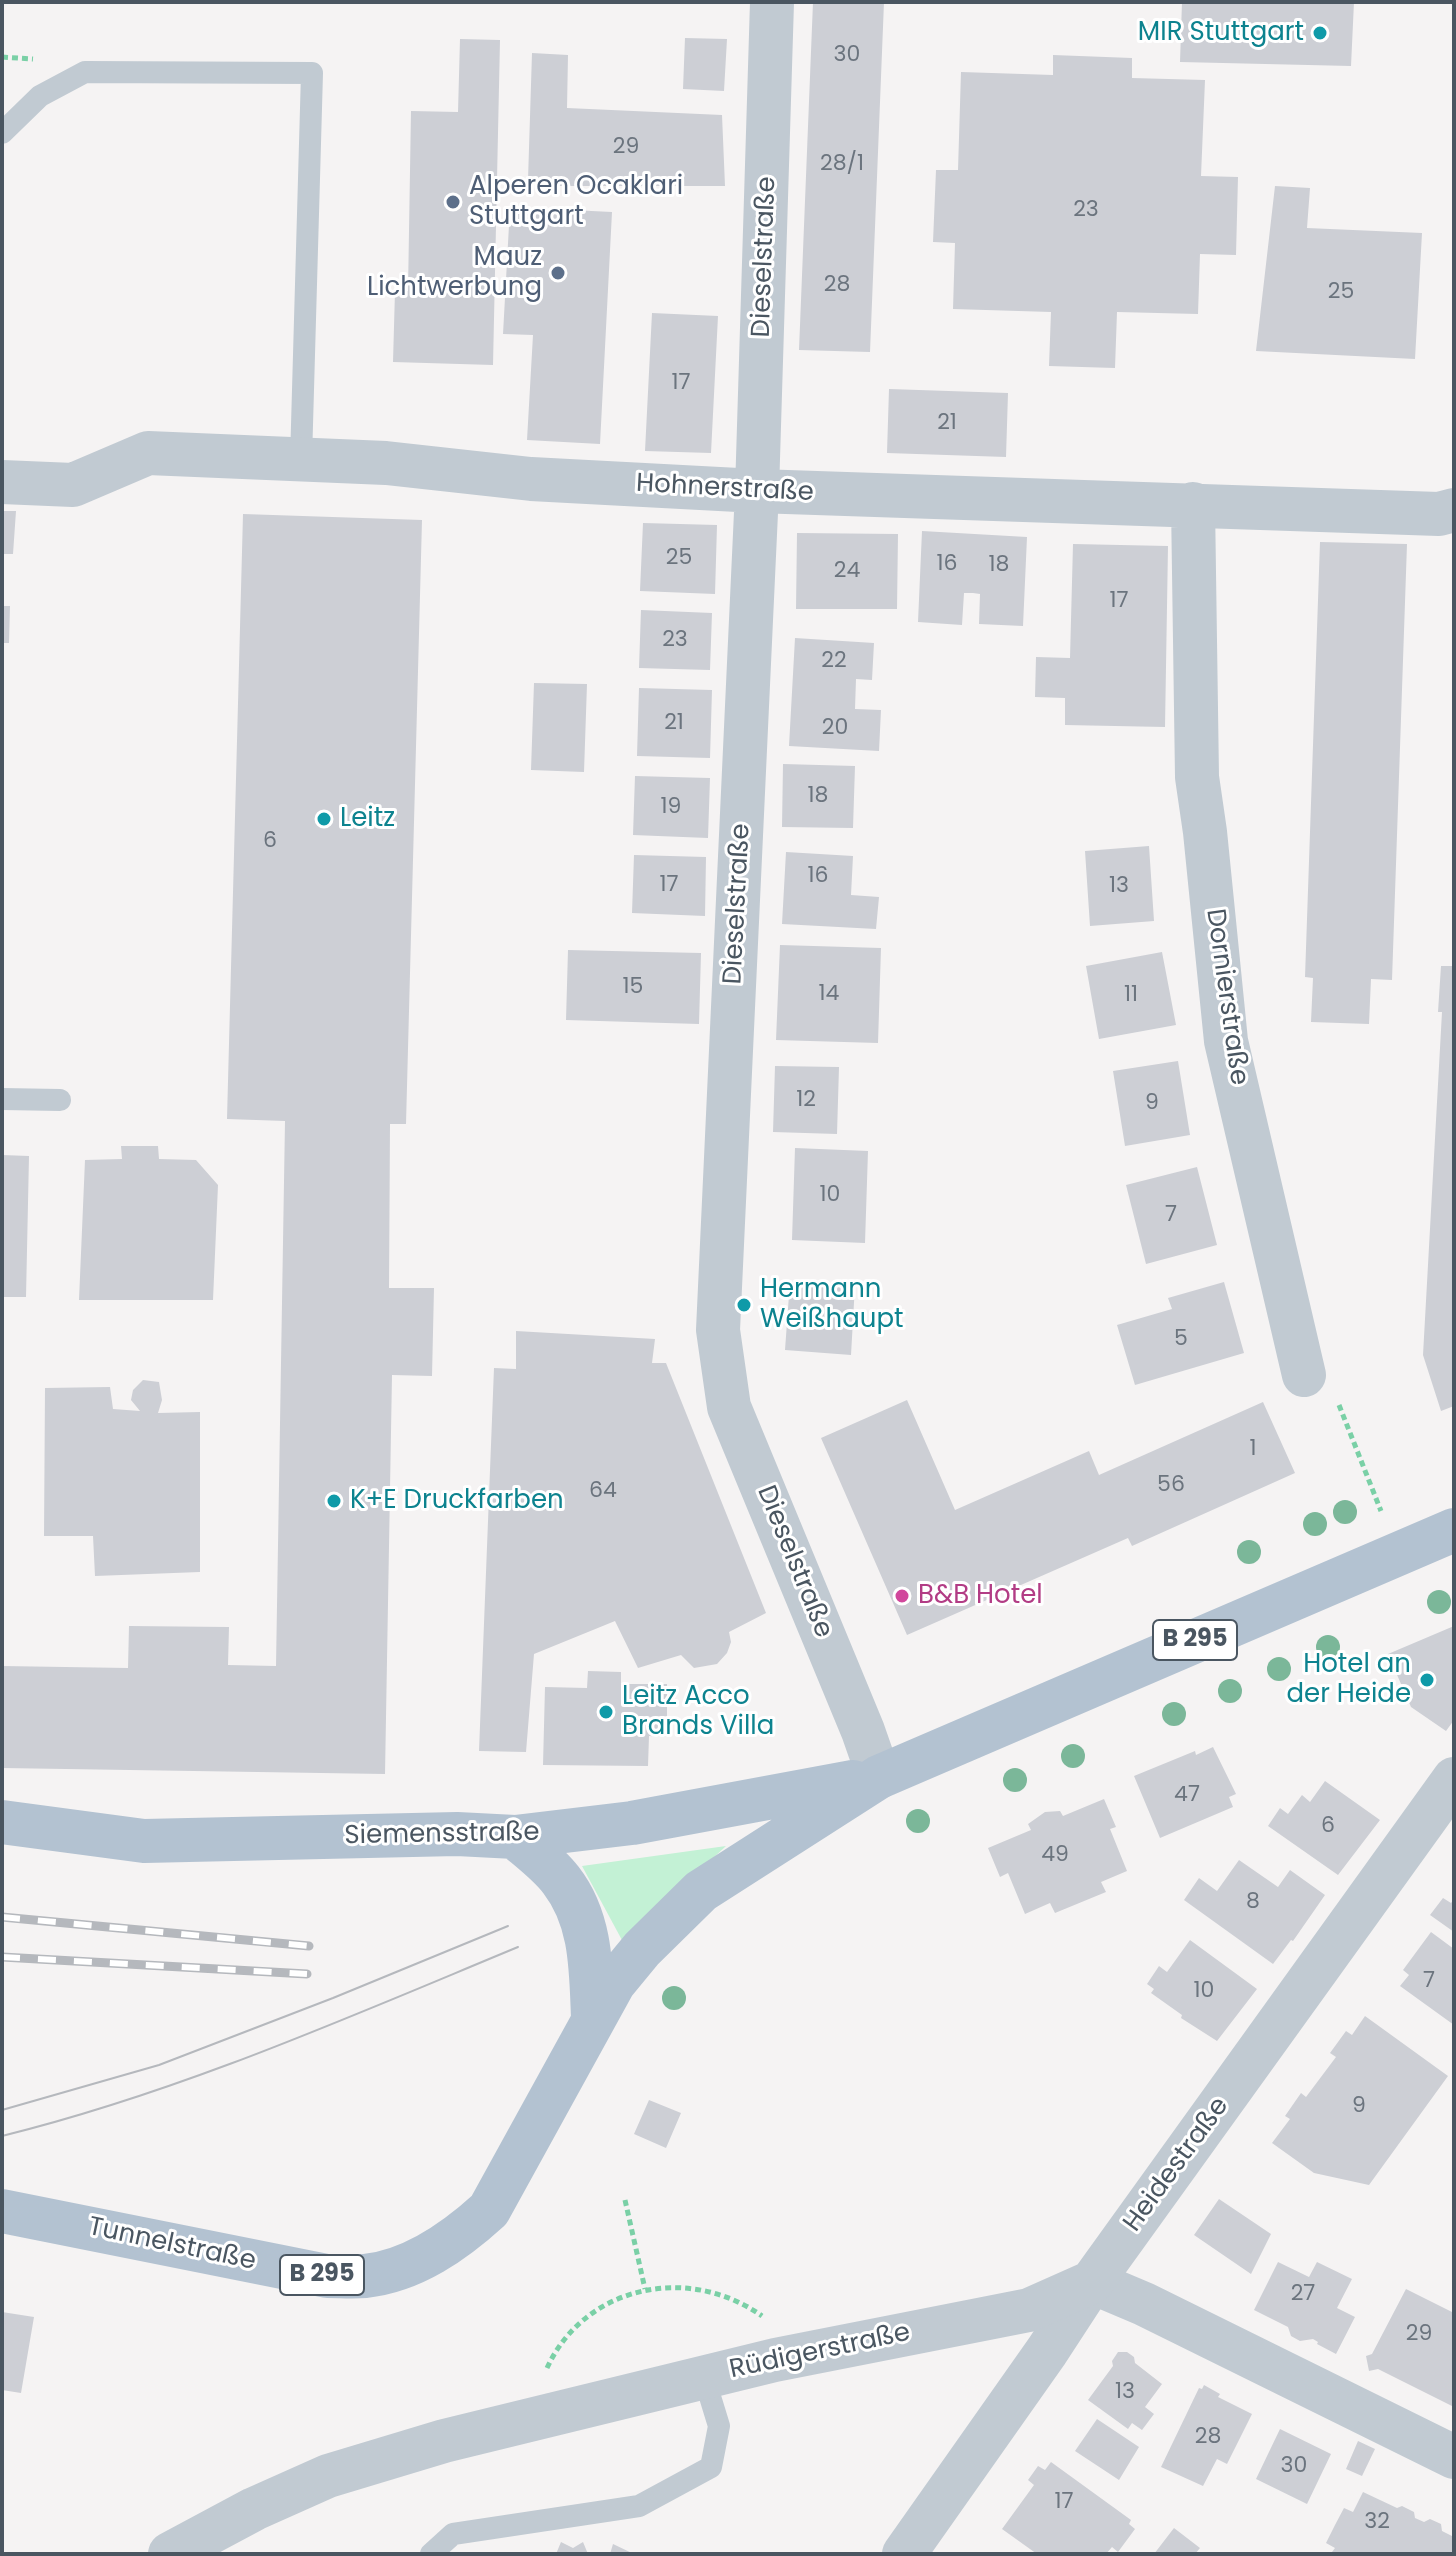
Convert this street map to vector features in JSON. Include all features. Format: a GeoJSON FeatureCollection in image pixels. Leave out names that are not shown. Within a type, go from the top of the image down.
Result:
{"type":"FeatureCollection","features":[{"type":"Feature","properties":{"kind":"main road","name":"Siemensstraße"},"geometry":{"type":"LineString","coordinates":[[593,2018],[614,1983],[642,1949],[701,1891],[879,1777],[1454,1530]]}},
{"type":"Feature","properties":{"kind":"main road","name":"Siemensstraße"},"geometry":{"type":"LineString","coordinates":[[2,1822],[144,1841],[457,1834],[515,1837],[632,1823],[879,1777]]}},
{"type":"Feature","properties":{"kind":"main road"},"geometry":{"type":"LineString","coordinates":[[515,1837],[561,1878],[581,1913],[590,1953],[593,2018]]}},
{"type":"Feature","properties":{"kind":"main road","name":"Tunnelstraße"},"geometry":{"type":"LineString","coordinates":[[2,2211],[327,2276],[365,2276],[385,2271],[430,2255],[463,2233],[489,2210],[593,2018]]}},
{"type":"Feature","properties":{"kind":"street","name":"Dieselstraße"},"geometry":{"type":"LineString","coordinates":[[772,2],[757,491],[718,1330],[729,1407],[863,1731],[879,1777]]}},
{"type":"Feature","properties":{"kind":"street","name":"Hohnerstraße"},"geometry":{"type":"LineString","coordinates":[[2,482],[73,485],[148,453],[386,463],[531,479],[757,491],[1439,514],[1454,510]]}},
{"type":"Feature","properties":{"kind":"street","name":"Dornierstraße"},"geometry":{"type":"LineString","coordinates":[[1193,504],[1197,777],[1226,1041],[1304,1375]]}},
{"type":"Feature","properties":{"kind":"street","name":"Heidestraße"},"geometry":{"type":"LineString","coordinates":[[904,2554],[1092,2282],[1454,1779]]}},
{"type":"Feature","properties":{"kind":"street","name":"Rüdigerstraße"},"geometry":{"type":"LineString","coordinates":[[170,2554],[254,2509],[328,2476],[444,2441],[775,2360],[1029,2310],[1092,2282]]}},
{"type":"Feature","properties":{"kind":"street"},"geometry":{"type":"LineString","coordinates":[[1092,2282],[1144,2304],[1454,2457]]}},
{"type":"Feature","properties":{"kind":"lane"},"geometry":{"type":"LineString","coordinates":[[2,133],[40,96],[85,72],[312,73],[301,460]]}},
{"type":"Feature","properties":{"kind":"lane"},"geometry":{"type":"LineString","coordinates":[[2,1099],[60,1100]]}},
{"type":"Feature","properties":{"kind":"lane"},"geometry":{"type":"LineString","coordinates":[[431,2554],[453,2534],[639,2506],[711,2467],[719,2426],[704,2377]]}},
{"type":"Feature","properties":{"kind":"path"},"geometry":{"type":"LineString","coordinates":[[2,57],[14,58]]}},
{"type":"Feature","properties":{"kind":"path"},"geometry":{"type":"LineString","coordinates":[[1304,1375],[1339,1405],[1398,1553]]}},
{"type":"Feature","properties":{"kind":"path"},"geometry":{"type":"LineString","coordinates":[[625,2200],[645,2289]]}},
{"type":"Feature","properties":{"kind":"path"},"geometry":{"type":"LineString","coordinates":[[555,2412],[547,2367],[571,2332],[609,2301],[645,2289],[691,2287],[723,2294],[753,2310]]}},
{"type":"Feature","properties":{"kind":"green space"},"geometry":{"type":"Polygon","coordinates":[[[726,1846],[623,1942],[582,1866],[726,1846]]]}},
{"type":"Feature","properties":{"kind":"building"},"geometry":{"type":"Polygon","coordinates":[[[813,2],[884,2],[870,352],[799,350],[813,2]]]}},
{"type":"Feature","properties":{"kind":"building"},"geometry":{"type":"Polygon","coordinates":[[[1182,2],[1354,2],[1351,66],[1180,62],[1182,2]]]}},
{"type":"Feature","properties":{"kind":"building"},"geometry":{"type":"Polygon","coordinates":[[[685,38],[727,39],[724,91],[683,89],[685,38]]]}},
{"type":"Feature","properties":{"kind":"building","name":"Alperen Ocaklari Stuttgart"},"geometry":{"type":"Polygon","coordinates":[[[460,39],[500,40],[493,365],[393,362],[395,291],[408,291],[411,111],[458,112],[460,39]]]}},
{"type":"Feature","properties":{"kind":"building"},"geometry":{"type":"Polygon","coordinates":[[[532,53],[568,55],[567,108],[722,115],[725,186],[550,186],[528,180],[532,53]]]}},
{"type":"Feature","properties":{"kind":"building"},"geometry":{"type":"Polygon","coordinates":[[[1053,55],[1132,58],[1132,78],[1205,80],[1201,176],[1238,177],[1236,255],[1200,254],[1198,314],[1117,312],[1115,368],[1049,366],[1051,312],[953,309],[955,243],[933,242],[936,170],[958,170],[961,72],[1053,75],[1053,55]]]}},
{"type":"Feature","properties":{"kind":"building"},"geometry":{"type":"Polygon","coordinates":[[[1275,186],[1310,188],[1307,228],[1422,233],[1415,359],[1256,351],[1275,186]]]}},
{"type":"Feature","properties":{"kind":"building","name":"Mauz Lichtwerbung"},"geometry":{"type":"Polygon","coordinates":[[[510,207],[612,212],[600,444],[527,440],[533,335],[503,334],[510,207]]]}},
{"type":"Feature","properties":{"kind":"building"},"geometry":{"type":"Polygon","coordinates":[[[652,313],[718,316],[711,453],[645,451],[652,313]]]}},
{"type":"Feature","properties":{"kind":"building"},"geometry":{"type":"Polygon","coordinates":[[[889,389],[1008,393],[1006,457],[887,453],[889,389]]]}},
{"type":"Feature","properties":{"kind":"building"},"geometry":{"type":"Polygon","coordinates":[[[2,511],[16,511],[13,554],[2,554],[2,511]]]}},
{"type":"Feature","properties":{"kind":"building"},"geometry":{"type":"Polygon","coordinates":[[[243,514],[422,520],[406,1124],[390,1124],[389,1288],[434,1288],[432,1376],[392,1375],[385,1774],[2,1768],[2,1666],[128,1668],[129,1626],[229,1627],[228,1665],[276,1666],[285,1121],[227,1119],[243,514]]]}},
{"type":"Feature","properties":{"kind":"building"},"geometry":{"type":"Polygon","coordinates":[[[643,523],[717,525],[715,594],[640,591],[643,523]]]}},
{"type":"Feature","properties":{"kind":"building"},"geometry":{"type":"Polygon","coordinates":[[[922,531],[1027,537],[1023,626],[979,624],[980,594],[973,593],[964,593],[962,625],[918,622],[922,531]]]}},
{"type":"Feature","properties":{"kind":"building"},"geometry":{"type":"Polygon","coordinates":[[[797,533],[898,534],[897,609],[796,609],[797,533]]]}},
{"type":"Feature","properties":{"kind":"building"},"geometry":{"type":"Polygon","coordinates":[[[1320,542],[1407,544],[1392,980],[1371,979],[1369,1024],[1311,1022],[1313,978],[1305,977],[1320,542]]]}},
{"type":"Feature","properties":{"kind":"building"},"geometry":{"type":"Polygon","coordinates":[[[1073,544],[1168,546],[1165,727],[1065,725],[1065,698],[1035,697],[1036,657],[1070,658],[1073,544]]]}},
{"type":"Feature","properties":{"kind":"building"},"geometry":{"type":"Polygon","coordinates":[[[2,606],[10,606],[9,643],[2,643],[2,606]]]}},
{"type":"Feature","properties":{"kind":"building"},"geometry":{"type":"Polygon","coordinates":[[[641,610],[712,613],[710,670],[639,668],[641,610]]]}},
{"type":"Feature","properties":{"kind":"building"},"geometry":{"type":"Polygon","coordinates":[[[795,638],[874,643],[872,680],[856,679],[855,709],[881,710],[879,751],[789,746],[795,638]]]}},
{"type":"Feature","properties":{"kind":"building"},"geometry":{"type":"Polygon","coordinates":[[[534,683],[587,684],[584,772],[531,770],[534,683]]]}},
{"type":"Feature","properties":{"kind":"building"},"geometry":{"type":"Polygon","coordinates":[[[639,688],[712,690],[710,758],[637,756],[639,688]]]}},
{"type":"Feature","properties":{"kind":"building"},"geometry":{"type":"Polygon","coordinates":[[[783,764],[855,766],[853,828],[782,827],[783,764]]]}},
{"type":"Feature","properties":{"kind":"building"},"geometry":{"type":"Polygon","coordinates":[[[635,776],[710,778],[708,838],[633,835],[635,776]]]}},
{"type":"Feature","properties":{"kind":"building"},"geometry":{"type":"Polygon","coordinates":[[[1149,846],[1154,921],[1090,926],[1085,851],[1149,846]]]}},
{"type":"Feature","properties":{"kind":"building"},"geometry":{"type":"Polygon","coordinates":[[[786,852],[853,856],[851,895],[879,897],[876,929],[782,924],[786,852]]]}},
{"type":"Feature","properties":{"kind":"building"},"geometry":{"type":"Polygon","coordinates":[[[634,855],[706,857],[705,916],[632,913],[634,855]]]}},
{"type":"Feature","properties":{"kind":"building"},"geometry":{"type":"Polygon","coordinates":[[[780,945],[881,948],[878,1043],[776,1040],[780,945]]]}},
{"type":"Feature","properties":{"kind":"building"},"geometry":{"type":"Polygon","coordinates":[[[568,950],[701,953],[699,1024],[566,1020],[568,950]]]}},
{"type":"Feature","properties":{"kind":"building"},"geometry":{"type":"Polygon","coordinates":[[[1162,952],[1176,1025],[1099,1039],[1086,966],[1162,952]]]}},
{"type":"Feature","properties":{"kind":"building"},"geometry":{"type":"Polygon","coordinates":[[[1441,966],[1454,966],[1454,1406],[1441,1411],[1423,1355],[1442,1012],[1438,1012],[1441,966]]]}},
{"type":"Feature","properties":{"kind":"building"},"geometry":{"type":"Polygon","coordinates":[[[1178,1061],[1190,1135],[1125,1146],[1113,1071],[1178,1061]]]}},
{"type":"Feature","properties":{"kind":"building"},"geometry":{"type":"Polygon","coordinates":[[[775,1066],[839,1067],[837,1134],[773,1132],[775,1066]]]}},
{"type":"Feature","properties":{"kind":"building"},"geometry":{"type":"Polygon","coordinates":[[[121,1146],[158,1146],[159,1159],[196,1160],[218,1185],[213,1300],[79,1300],[85,1160],[122,1159],[121,1146]]]}},
{"type":"Feature","properties":{"kind":"building"},"geometry":{"type":"Polygon","coordinates":[[[795,1148],[868,1151],[865,1243],[792,1240],[795,1148]]]}},
{"type":"Feature","properties":{"kind":"building"},"geometry":{"type":"Polygon","coordinates":[[[2,1155],[29,1156],[26,1297],[2,1297],[2,1155]]]}},
{"type":"Feature","properties":{"kind":"building"},"geometry":{"type":"Polygon","coordinates":[[[1197,1167],[1217,1245],[1146,1264],[1126,1185],[1197,1167]]]}},
{"type":"Feature","properties":{"kind":"building"},"geometry":{"type":"Polygon","coordinates":[[[790,1281],[855,1285],[851,1355],[785,1350],[790,1281]]]}},
{"type":"Feature","properties":{"kind":"building"},"geometry":{"type":"Polygon","coordinates":[[[1224,1282],[1244,1353],[1135,1385],[1117,1325],[1172,1309],[1168,1298],[1224,1282]]]}},
{"type":"Feature","properties":{"kind":"building"},"geometry":{"type":"Polygon","coordinates":[[[516,1331],[655,1339],[652,1363],[666,1363],[766,1613],[729,1632],[731,1642],[727,1653],[717,1664],[694,1668],[681,1655],[638,1668],[615,1621],[534,1654],[526,1752],[479,1751],[494,1368],[516,1369],[516,1331]]]}},
{"type":"Feature","properties":{"kind":"building"},"geometry":{"type":"Polygon","coordinates":[[[143,1380],[159,1382],[162,1400],[158,1413],[200,1412],[200,1572],[95,1576],[93,1536],[44,1536],[45,1388],[110,1387],[113,1409],[140,1411],[131,1400],[133,1390],[143,1380]]]}},
{"type":"Feature","properties":{"kind":"building"},"geometry":{"type":"Polygon","coordinates":[[[907,1400],[955,1510],[1089,1451],[1099,1475],[1263,1402],[1295,1473],[1132,1546],[1128,1538],[907,1635],[821,1438],[907,1400]]]}},
{"type":"Feature","properties":{"kind":"building","name":"Hotel an der Heide"},"geometry":{"type":"Polygon","coordinates":[[[1454,1626],[1454,1720],[1446,1731],[1411,1707],[1388,1654],[1454,1626]]]}},
{"type":"Feature","properties":{"kind":"building","name":"Leitz Acco Brands Villa"},"geometry":{"type":"Polygon","coordinates":[[[588,1671],[621,1672],[621,1684],[667,1684],[667,1737],[649,1736],[648,1766],[543,1765],[545,1687],[587,1688],[588,1671]]]}},
{"type":"Feature","properties":{"kind":"building"},"geometry":{"type":"Polygon","coordinates":[[[1213,1747],[1236,1794],[1229,1797],[1233,1807],[1160,1838],[1134,1776],[1195,1751],[1196,1755],[1213,1747]]]}},
{"type":"Feature","properties":{"kind":"building"},"geometry":{"type":"Polygon","coordinates":[[[1325,1781],[1380,1820],[1338,1875],[1268,1826],[1280,1808],[1288,1814],[1302,1795],[1310,1802],[1325,1781]]]}},
{"type":"Feature","properties":{"kind":"building"},"geometry":{"type":"Polygon","coordinates":[[[1104,1799],[1116,1827],[1110,1829],[1127,1871],[1101,1882],[1106,1892],[1055,1913],[1050,1903],[1025,1914],[1008,1873],[1000,1877],[988,1848],[1031,1830],[1028,1824],[1045,1812],[1060,1811],[1063,1816],[1104,1799]]]}},
{"type":"Feature","properties":{"kind":"building"},"geometry":{"type":"Polygon","coordinates":[[[1239,1860],[1278,1887],[1290,1870],[1325,1895],[1273,1964],[1184,1900],[1199,1878],[1217,1891],[1239,1860]]]}},
{"type":"Feature","properties":{"kind":"building"},"geometry":{"type":"Polygon","coordinates":[[[1443,1898],[1451,1903],[1454,1899],[1454,1932],[1430,1915],[1443,1898]]]}},
{"type":"Feature","properties":{"kind":"building"},"geometry":{"type":"Polygon","coordinates":[[[1431,1932],[1454,1949],[1454,2025],[1400,1986],[1409,1975],[1403,1970],[1431,1932]]]}},
{"type":"Feature","properties":{"kind":"building"},"geometry":{"type":"Polygon","coordinates":[[[1190,1940],[1257,1989],[1217,2041],[1181,2018],[1182,2015],[1151,1993],[1154,1989],[1147,1984],[1159,1966],[1167,1972],[1190,1940]]]}},
{"type":"Feature","properties":{"kind":"building"},"geometry":{"type":"Polygon","coordinates":[[[1365,2016],[1448,2076],[1369,2185],[1314,2173],[1272,2143],[1290,2119],[1285,2116],[1301,2093],[1306,2097],[1336,2057],[1330,2053],[1346,2031],[1352,2035],[1365,2016]]]}},
{"type":"Feature","properties":{"kind":"building"},"geometry":{"type":"Polygon","coordinates":[[[649,2100],[681,2113],[666,2148],[634,2134],[649,2100]]]}},
{"type":"Feature","properties":{"kind":"building"},"geometry":{"type":"Polygon","coordinates":[[[1219,2199],[1271,2234],[1251,2274],[1194,2235],[1219,2199]]]}},
{"type":"Feature","properties":{"kind":"building"},"geometry":{"type":"Polygon","coordinates":[[[1278,2262],[1309,2277],[1317,2262],[1352,2279],[1337,2308],[1355,2317],[1336,2354],[1313,2339],[1300,2341],[1291,2336],[1288,2327],[1254,2310],[1278,2262]]]}},
{"type":"Feature","properties":{"kind":"building"},"geometry":{"type":"Polygon","coordinates":[[[1406,2289],[1454,2313],[1454,2407],[1378,2369],[1369,2371],[1366,2356],[1372,2354],[1406,2289]]]}},
{"type":"Feature","properties":{"kind":"building"},"geometry":{"type":"Polygon","coordinates":[[[2,2312],[34,2317],[21,2393],[2,2390],[2,2312]]]}},
{"type":"Feature","properties":{"kind":"building"},"geometry":{"type":"Polygon","coordinates":[[[1118,2352],[1127,2352],[1134,2357],[1135,2363],[1162,2384],[1145,2407],[1154,2414],[1142,2430],[1132,2423],[1128,2429],[1088,2400],[1113,2366],[1112,2361],[1118,2352]]]}},
{"type":"Feature","properties":{"kind":"building"},"geometry":{"type":"Polygon","coordinates":[[[1204,2385],[1220,2394],[1218,2397],[1252,2414],[1227,2464],[1217,2459],[1203,2486],[1161,2467],[1199,2388],[1202,2389],[1204,2385]]]}},
{"type":"Feature","properties":{"kind":"building"},"geometry":{"type":"Polygon","coordinates":[[[1097,2419],[1139,2447],[1119,2480],[1075,2451],[1097,2419]]]}},
{"type":"Feature","properties":{"kind":"building"},"geometry":{"type":"Polygon","coordinates":[[[1280,2429],[1331,2454],[1307,2504],[1256,2479],[1280,2429]]]}},
{"type":"Feature","properties":{"kind":"building"},"geometry":{"type":"Polygon","coordinates":[[[1358,2441],[1375,2449],[1362,2476],[1346,2469],[1358,2441]]]}},
{"type":"Feature","properties":{"kind":"building"},"geometry":{"type":"Polygon","coordinates":[[[1051,2462],[1131,2520],[1129,2524],[1135,2529],[1118,2552],[1112,2547],[1106,2554],[1037,2554],[1002,2529],[1034,2485],[1028,2480],[1038,2466],[1045,2470],[1051,2462]]]}},
{"type":"Feature","properties":{"kind":"building"},"geometry":{"type":"Polygon","coordinates":[[[1363,2492],[1397,2508],[1402,2506],[1424,2522],[1430,2519],[1441,2524],[1442,2531],[1454,2537],[1454,2554],[1332,2552],[1335,2548],[1326,2543],[1335,2525],[1344,2508],[1353,2512],[1363,2492]]]}},
{"type":"Feature","properties":{"kind":"building"},"geometry":{"type":"Polygon","coordinates":[[[1174,2528],[1200,2548],[1195,2554],[1154,2554],[1174,2528]]]}},
{"type":"Feature","properties":{"kind":"building"},"geometry":{"type":"Polygon","coordinates":[[[561,2542],[573,2548],[583,2542],[588,2554],[556,2554],[561,2542]]]}},
{"type":"Feature","properties":{"kind":"building"},"geometry":{"type":"Polygon","coordinates":[[[613,2544],[634,2554],[610,2554],[613,2544]]]}},
{"type":"Feature","properties":{"kind":"tram line"},"geometry":{"type":"LineString","coordinates":[[2,2110],[159,2065],[508,1926]]}},
{"type":"Feature","properties":{"kind":"tram line"},"geometry":{"type":"LineString","coordinates":[[2,2136],[134,2098],[199,2075],[518,1947]]}},
{"type":"Feature","properties":{"kind":"railway"},"geometry":{"type":"LineString","coordinates":[[2,1917],[309,1946]]}},
{"type":"Feature","properties":{"kind":"railway"},"geometry":{"type":"LineString","coordinates":[[2,1957],[307,1974]]}},
{"type":"Feature","properties":{"kind":"place","name":"MIR Stuttgart"},"geometry":{"type":"Point","coordinates":[1320,33]}},
{"type":"Feature","properties":{"kind":"place","name":"Alperen Ocaklari Stuttgart"},"geometry":{"type":"Point","coordinates":[453,202]}},
{"type":"Feature","properties":{"kind":"place","name":"Mauz Lichtwerbung"},"geometry":{"type":"Point","coordinates":[558,273]}},
{"type":"Feature","properties":{"kind":"place","name":"Leitz"},"geometry":{"type":"Point","coordinates":[324,819]}},
{"type":"Feature","properties":{"kind":"place","name":"Hermann Weißhaupt"},"geometry":{"type":"Point","coordinates":[744,1305]}},
{"type":"Feature","properties":{"kind":"place","name":"K+E Druckfarben"},"geometry":{"type":"Point","coordinates":[334,1501]}},
{"type":"Feature","properties":{"kind":"place","name":"B&B Hotel"},"geometry":{"type":"Point","coordinates":[902,1596]}},
{"type":"Feature","properties":{"kind":"place","name":"Hotel an der Heide"},"geometry":{"type":"Point","coordinates":[1427,1680]}},
{"type":"Feature","properties":{"kind":"place","name":"Leitz Acco Brands Villa"},"geometry":{"type":"Point","coordinates":[606,1712]}}]}
